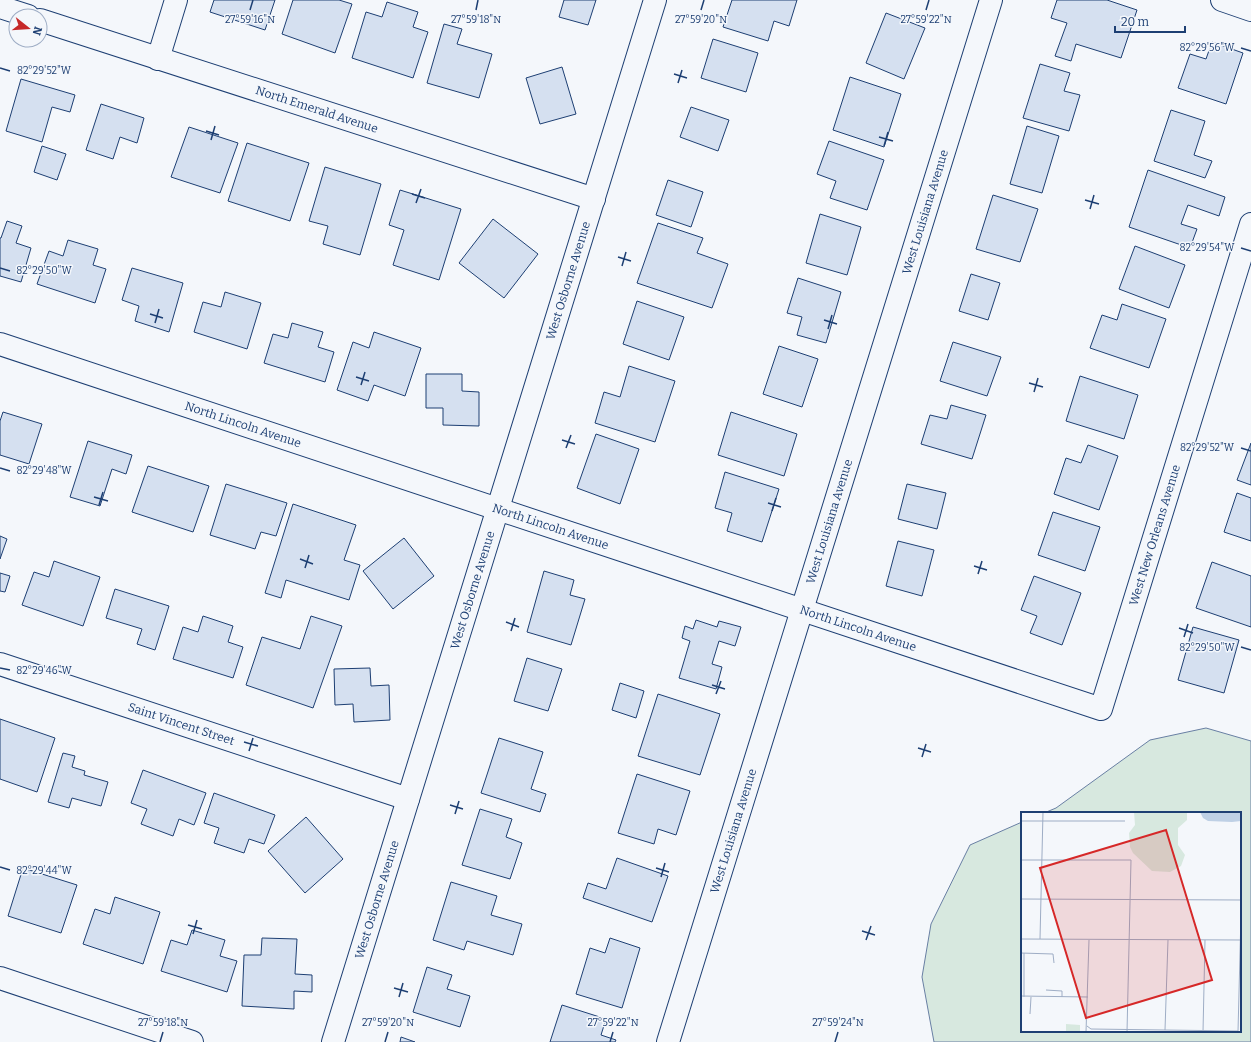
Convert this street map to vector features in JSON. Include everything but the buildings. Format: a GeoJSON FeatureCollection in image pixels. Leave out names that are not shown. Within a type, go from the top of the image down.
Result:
{"type":"FeatureCollection","features":[{"type":"Feature","properties":{"kind":"street"},"geometry":{"type":"LineString","coordinates":[[158,59],[176,0]]}},
{"type":"Feature","properties":{"kind":"street","name":"West Osborne Avenue"},"geometry":{"type":"LineString","coordinates":[[332,1042],[655,0]]}},
{"type":"Feature","properties":{"kind":"street","name":"West Louisiana Avenue"},"geometry":{"type":"LineString","coordinates":[[668,1042],[991,0]]}},
{"type":"Feature","properties":{"kind":"street"},"geometry":{"type":"LineString","coordinates":[[1222,0],[1251,10]]}},
{"type":"Feature","properties":{"kind":"street","name":"North Emerald Avenue"},"geometry":{"type":"LineString","coordinates":[[48,23],[594,200]]}},
{"type":"Feature","properties":{"kind":"street","name":"West New Orleans Avenue"},"geometry":{"type":"LineString","coordinates":[[1101,709],[1251,224]]}},
{"type":"Feature","properties":{"kind":"street","name":"North Lincoln Avenue"},"geometry":{"type":"LineString","coordinates":[[0,344],[1101,709]]}},
{"type":"Feature","properties":{"kind":"street","name":"Saint Vincent Street"},"geometry":{"type":"LineString","coordinates":[[0,664],[408,799]]}},
{"type":"Feature","properties":{"kind":"street"},"geometry":{"type":"LineString","coordinates":[[0,978],[192,1042]]}},
{"type":"Feature","properties":{"kind":"shaded area"},"geometry":{"type":"Polygon","coordinates":[[[1206,728],[1251,741],[1251,1042],[934,1042],[922,977],[931,924],[970,845],[1021,822],[1021,1032],[1241,1032],[1241,812],[1046,812],[1056,808],[1150,740],[1206,728]]]}}]}
